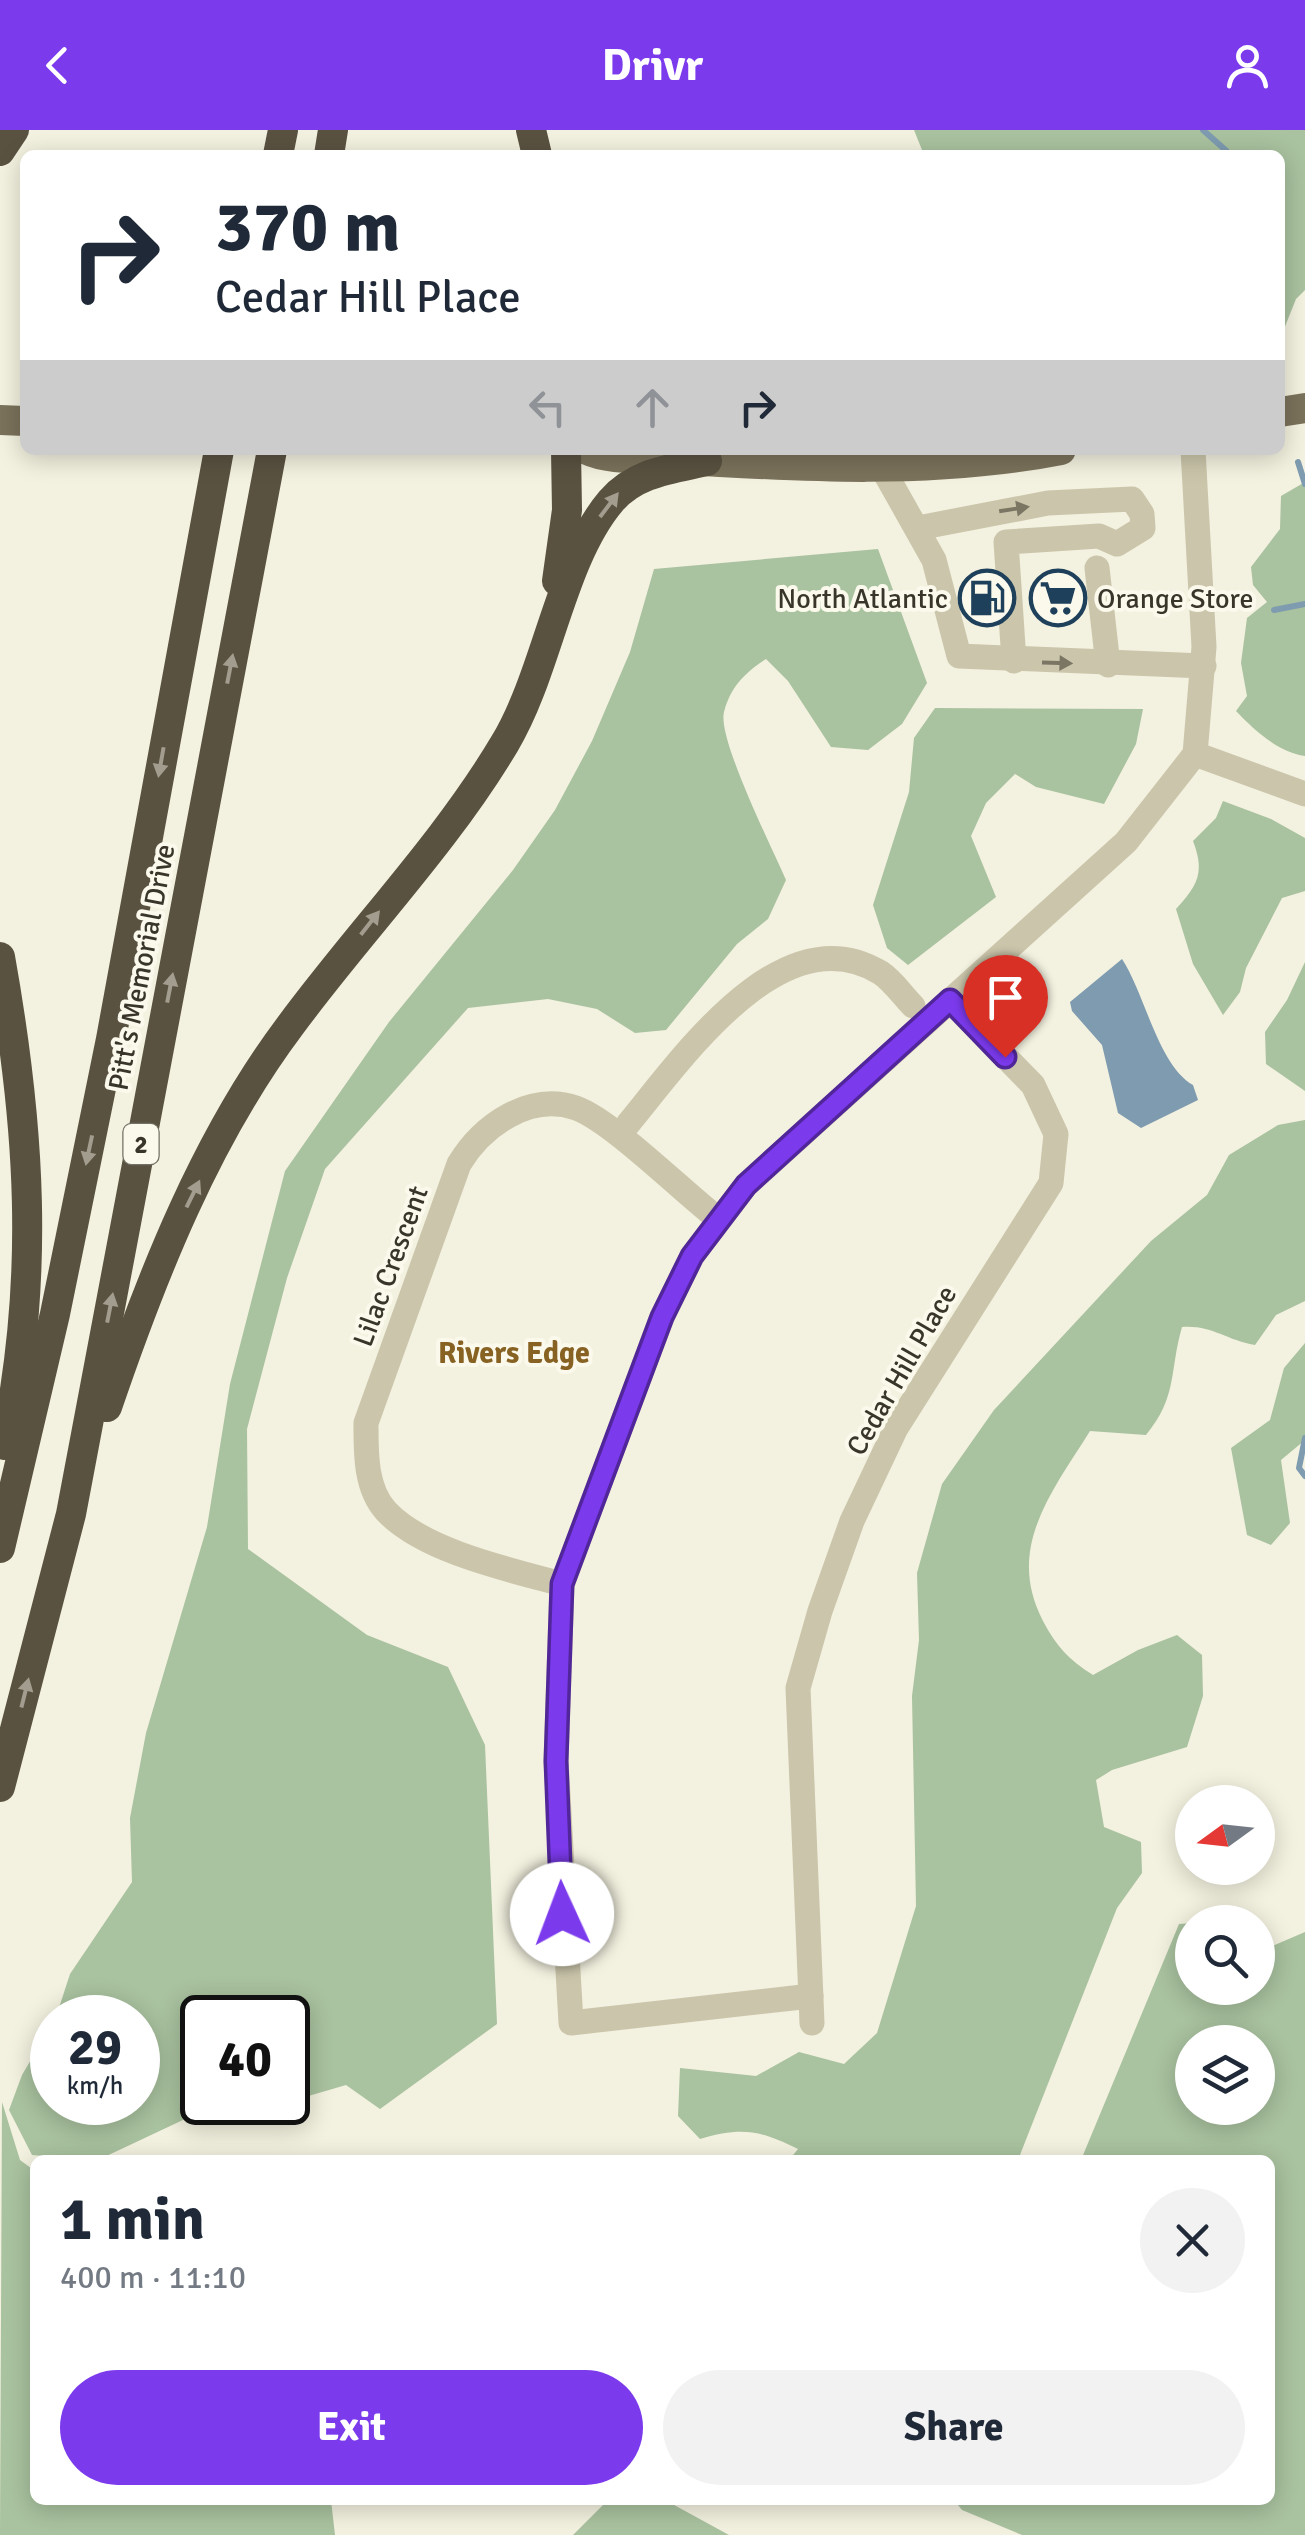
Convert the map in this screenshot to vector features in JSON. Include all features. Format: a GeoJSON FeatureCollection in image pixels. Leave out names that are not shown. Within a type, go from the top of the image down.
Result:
{"type":"FeatureCollection","features":[{"type":"Feature","properties":{"kind":"highway"},"geometry":{"type":"LineString","coordinates":[[0,151],[14,130]]}},
{"type":"Feature","properties":{"kind":"highway","name":"Pitt's Memorial Drive"},"geometry":{"type":"LineString","coordinates":[[0,1548],[51,1334],[112,1039],[218,455]]}},
{"type":"Feature","properties":{"kind":"highway","name":"Pitt's Memorial Drive"},"geometry":{"type":"LineString","coordinates":[[0,1787],[71,1514],[271,455]]}},
{"type":"Feature","properties":{"kind":"highway"},"geometry":{"type":"LineString","coordinates":[[543,658],[567,510],[566,455]]}},
{"type":"Feature","properties":{"kind":"highway"},"geometry":{"type":"LineString","coordinates":[[71,1514],[158,1268],[232,1119],[288,1028],[482,776],[523,710],[580,556],[610,502],[646,474],[706,461]]}},
{"type":"Feature","properties":{"kind":"highway"},"geometry":{"type":"LineString","coordinates":[[0,957],[19,1064],[30,1211],[26,1303],[15,1398],[0,1468]]}},
{"type":"Feature","properties":{"kind":"main road"},"geometry":{"type":"LineString","coordinates":[[641,455],[706,461],[880,464],[962,464],[1026,455]]}},
{"type":"Feature","properties":{"kind":"street"},"geometry":{"type":"LineString","coordinates":[[811,1996],[571,2023],[556,1761],[562,1584],[662,1317],[692,1256],[718,1218],[746,1185],[1126,842],[1195,754],[1204,666],[1193,455]]}},
{"type":"Feature","properties":{"kind":"street"},"geometry":{"type":"LineString","coordinates":[[880,464],[918,528],[940,576],[959,656],[1204,666]]}},
{"type":"Feature","properties":{"kind":"street"},"geometry":{"type":"LineString","coordinates":[[918,528],[1048,503],[1132,499],[1142,514],[1144,528],[1117,544],[1099,536],[1006,542],[1014,660]]}},
{"type":"Feature","properties":{"kind":"street"},"geometry":{"type":"LineString","coordinates":[[1097,568],[1108,665]]}},
{"type":"Feature","properties":{"kind":"street"},"geometry":{"type":"LineString","coordinates":[[1195,754],[1305,794]]}},
{"type":"Feature","properties":{"kind":"street"},"geometry":{"type":"LineString","coordinates":[[628,1124],[709,1028],[755,987],[799,962],[845,958],[883,974],[913,1006]]}},
{"type":"Feature","properties":{"kind":"street","name":"Cedar Hill Place"},"geometry":{"type":"LineString","coordinates":[[812,2024],[798,1688],[820,1610],[852,1520],[896,1428],[1051,1183],[1056,1134],[1033,1085],[950,1000]]}},
{"type":"Feature","properties":{"kind":"street","name":"Lilac Crescent"},"geometry":{"type":"LineString","coordinates":[[562,1584],[422,1538],[384,1509],[365,1464],[366,1423],[459,1164],[472,1142],[502,1118],[544,1104],[576,1108],[608,1126],[718,1218]]}},
{"type":"Feature","properties":{"kind":"green space"},"geometry":{"type":"Polygon","coordinates":[[[914,130],[1305,130],[1305,290],[1296,299],[1285,326],[1285,150],[922,150],[914,130]]]}},
{"type":"Feature","properties":{"kind":"green space"},"geometry":{"type":"Polygon","coordinates":[[[1305,482],[1305,756],[1276,745],[1236,711],[1247,696],[1241,663],[1247,618],[1267,602],[1253,585],[1251,567],[1280,529],[1281,496],[1305,482]]]}},
{"type":"Feature","properties":{"kind":"green space"},"geometry":{"type":"Polygon","coordinates":[[[878,549],[927,683],[902,724],[868,750],[831,747],[788,681],[766,659],[740,681],[724,712],[724,725],[737,769],[786,880],[768,919],[737,944],[666,1030],[635,1033],[597,1009],[548,999],[468,1008],[325,1169],[287,1278],[247,1429],[248,1549],[367,1635],[448,1667],[485,1745],[497,2024],[380,2109],[346,2085],[310,2096],[310,1995],[180,1995],[180,2121],[109,2155],[32,2155],[9,2110],[30,2061],[30,2125],[160,2125],[160,1995],[63,1995],[70,1974],[132,1882],[130,1818],[146,1733],[207,1527],[230,1384],[285,1171],[389,1022],[513,870],[555,810],[592,741],[630,652],[654,569],[878,549]]]}},
{"type":"Feature","properties":{"kind":"green space"},"geometry":{"type":"Polygon","coordinates":[[[935,708],[1143,709],[1136,744],[1104,804],[1036,787],[1015,774],[986,803],[971,836],[996,897],[908,965],[887,948],[873,905],[909,792],[914,738],[935,708]]]}},
{"type":"Feature","properties":{"kind":"green space"},"geometry":{"type":"Polygon","coordinates":[[[1223,801],[1271,819],[1305,838],[1305,891],[1282,898],[1246,968],[1240,992],[1223,1015],[1193,964],[1176,909],[1190,893],[1199,870],[1193,841],[1216,818],[1223,801]]]}},
{"type":"Feature","properties":{"kind":"green space"},"geometry":{"type":"Polygon","coordinates":[[[1305,962],[1305,1091],[1266,1064],[1265,1032],[1287,1000],[1305,962]]]}},
{"type":"Feature","properties":{"kind":"green space"},"geometry":{"type":"Polygon","coordinates":[[[1305,1120],[1305,1301],[1276,1315],[1255,1345],[1202,1328],[1182,1327],[1168,1396],[1156,1421],[1146,1435],[1090,1431],[1048,1499],[1031,1545],[1033,1594],[1048,1630],[1070,1658],[1093,1675],[1138,1650],[1177,1635],[1202,1655],[1203,1696],[1187,1747],[1112,1770],[1096,1780],[1104,1827],[1141,1842],[1142,1873],[1117,1908],[1020,2155],[793,2155],[798,2149],[761,2134],[739,2132],[700,2139],[678,2116],[680,2068],[756,2076],[799,2052],[844,2064],[877,2033],[916,1906],[912,1696],[919,1640],[917,1573],[942,1484],[994,1410],[1151,1241],[1207,1195],[1229,1155],[1278,1125],[1305,1120]]]}},
{"type":"Feature","properties":{"kind":"green space"},"geometry":{"type":"Polygon","coordinates":[[[1305,1343],[1305,1440],[1281,1460],[1290,1523],[1271,1545],[1247,1535],[1231,1448],[1270,1420],[1284,1368],[1305,1343]]]}},
{"type":"Feature","properties":{"kind":"green space"},"geometry":{"type":"Polygon","coordinates":[[[1305,1932],[1305,2535],[1022,2535],[962,2510],[958,2505],[1275,2505],[1275,2155],[1083,2155],[1175,1934],[1175,2005],[1275,2005],[1275,1945],[1305,1932]]]}},
{"type":"Feature","properties":{"kind":"green space"},"geometry":{"type":"Polygon","coordinates":[[[2,2102],[20,2160],[30,2167],[30,2505],[332,2505],[335,2535],[0,2535],[2,2102]]]}},
{"type":"Feature","properties":{"kind":"green space"},"geometry":{"type":"Polygon","coordinates":[[[603,2505],[674,2505],[729,2535],[573,2535],[603,2505]]]}},
{"type":"Feature","properties":{"kind":"water"},"geometry":{"type":"Polygon","coordinates":[[[1122,959],[1161,1046],[1170,1062],[1193,1085],[1198,1100],[1141,1128],[1118,1113],[1102,1045],[1072,1011],[1070,1002],[1122,959]]]}},
{"type":"Feature","properties":{"kind":"waterway"},"geometry":{"type":"LineString","coordinates":[[1203,130],[1225,150]]}},
{"type":"Feature","properties":{"kind":"waterway"},"geometry":{"type":"LineString","coordinates":[[1298,462],[1305,484]]}},
{"type":"Feature","properties":{"kind":"waterway"},"geometry":{"type":"LineString","coordinates":[[1274,610],[1305,604]]}},
{"type":"Feature","properties":{"kind":"waterway"},"geometry":{"type":"LineString","coordinates":[[1305,1438],[1299,1468],[1305,1476]]}},
{"type":"Feature","properties":{"kind":"place","name":"North Atlantic"},"geometry":{"type":"Point","coordinates":[987,598]}},
{"type":"Feature","properties":{"kind":"place","name":"Orange Store"},"geometry":{"type":"Point","coordinates":[1058,598]}},
{"type":"Feature","properties":{"kind":"district","name":"Rivers Edge"},"geometry":{"type":"Point","coordinates":[514,1353]}},
{"type":"Feature","properties":{"kind":"route"},"geometry":{"type":"LineString","coordinates":[[562,1914],[556,1761],[556,1672],[562,1584],[635,1384],[692,1256],[746,1185],[950,1000],[1005,1057]]}}]}
